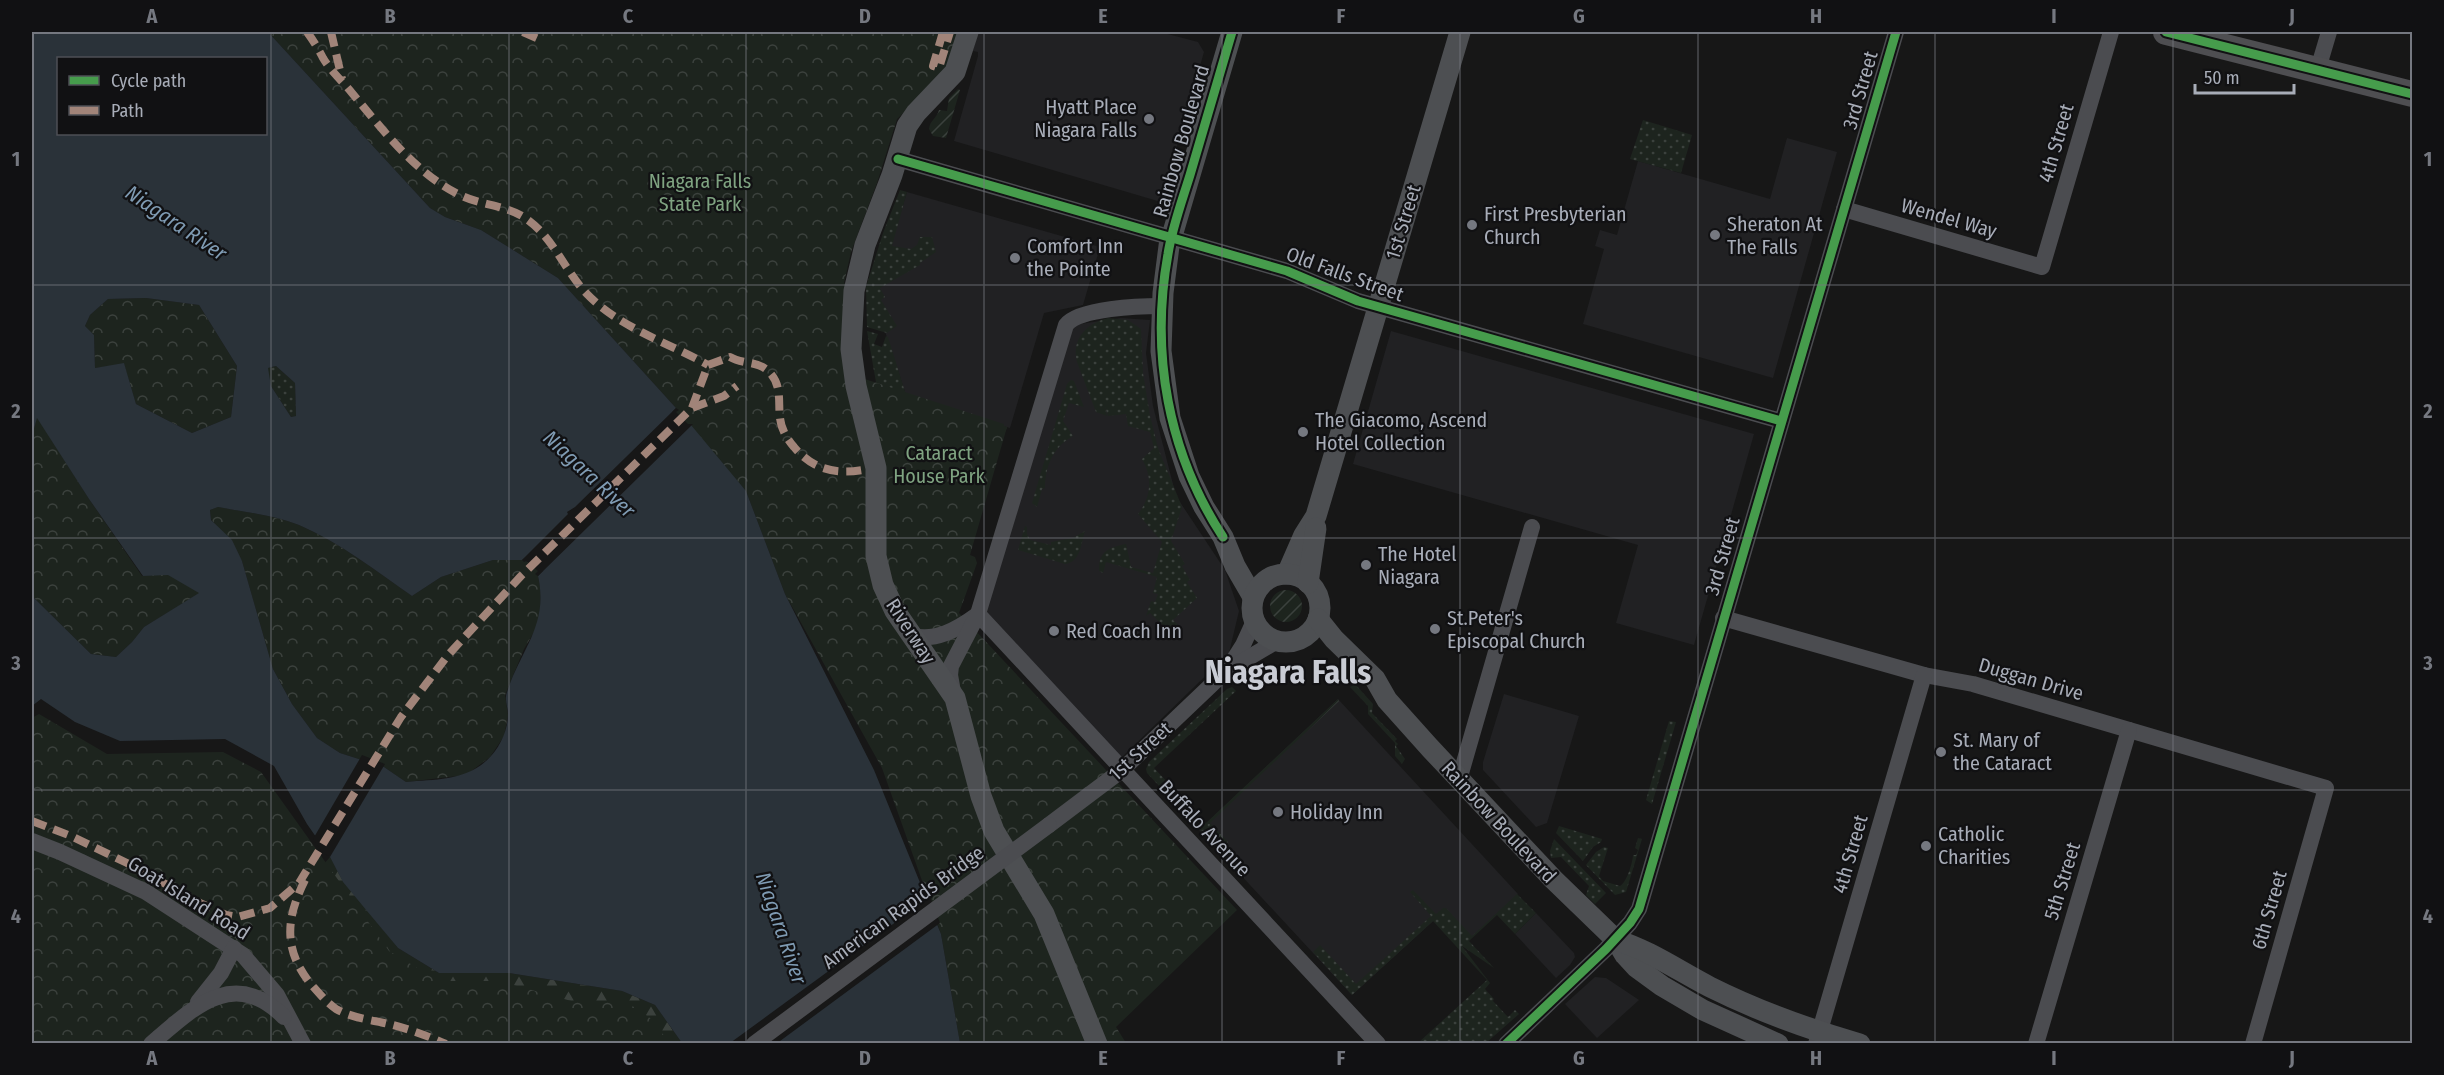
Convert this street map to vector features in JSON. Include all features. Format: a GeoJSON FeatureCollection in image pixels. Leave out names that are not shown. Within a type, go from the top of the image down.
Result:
{"type":"FeatureCollection","features":[{"type":"Feature","properties":{"kind":"highway"},"geometry":{"type":"LineString","coordinates":[[2166,32],[2412,94]]}},
{"type":"Feature","properties":{"kind":"main road","name":"Riverway"},"geometry":{"type":"LineString","coordinates":[[968,32],[957,68],[912,117],[907,126],[898,159],[860,263],[852,300],[850,339],[856,386],[876,468],[875,538],[878,566],[891,603],[910,635],[955,699],[981,796],[994,831],[1044,914],[1097,1044]]}},
{"type":"Feature","properties":{"kind":"main road","name":"1st Street"},"geometry":{"type":"LineString","coordinates":[[1278,576],[1316,516],[1460,32]]}},
{"type":"Feature","properties":{"kind":"main road","name":"Rainbow Boulevard"},"geometry":{"type":"LineString","coordinates":[[1228,33],[1166,262],[1162,306],[1163,369],[1172,426],[1196,492],[1222,537],[1234,566],[1253,597]]}},
{"type":"Feature","properties":{"kind":"main road","name":"1st Street"},"geometry":{"type":"LineString","coordinates":[[1308,583],[1316,536],[1316,516]]}},
{"type":"Feature","properties":{"kind":"main road","name":"Rainbow Boulevard"},"geometry":{"type":"LineString","coordinates":[[1222,537],[1250,564],[1278,576]]}},
{"type":"Feature","properties":{"kind":"main road"},"geometry":{"type":"LineString","coordinates":[[1278,576],[1298,576],[1308,583],[1317,598],[1318,619],[1310,632],[1287,641],[1263,633],[1254,621],[1252,608],[1253,597],[1260,585],[1278,576]]}},
{"type":"Feature","properties":{"kind":"main road","name":"Rainbow Boulevard"},"geometry":{"type":"LineString","coordinates":[[1318,619],[1334,639],[1375,680],[1387,700],[1459,780],[1553,879],[1616,939],[1629,961],[1662,986],[1724,1021],[1778,1044]]}},
{"type":"Feature","properties":{"kind":"main road","name":"Rainbow Boulevard"},"geometry":{"type":"LineString","coordinates":[[1287,641],[1324,648],[1366,689],[1387,700]]}},
{"type":"Feature","properties":{"kind":"main road","name":"Rainbow Boulevard"},"geometry":{"type":"LineString","coordinates":[[1616,939],[1818,1038],[1860,1044]]}},
{"type":"Feature","properties":{"kind":"street","name":"3rd Street"},"geometry":{"type":"LineString","coordinates":[[1506,1044],[1616,939],[1630,923],[1642,900],[1896,32]]}},
{"type":"Feature","properties":{"kind":"street","name":"4th Street"},"geometry":{"type":"LineString","coordinates":[[2042,267],[2111,32]]}},
{"type":"Feature","properties":{"kind":"street"},"geometry":{"type":"LineString","coordinates":[[2318,69],[2329,32]]}},
{"type":"Feature","properties":{"kind":"street","name":"Old Falls Street"},"geometry":{"type":"LineString","coordinates":[[898,159],[1287,271],[1343,296],[1781,421]]}},
{"type":"Feature","properties":{"kind":"street","name":"Wendel Way"},"geometry":{"type":"LineString","coordinates":[[1845,209],[2042,267]]}},
{"type":"Feature","properties":{"kind":"street"},"geometry":{"type":"LineString","coordinates":[[955,699],[950,680],[951,666],[978,614],[1065,325],[1077,317],[1107,310],[1162,306]]}},
{"type":"Feature","properties":{"kind":"street"},"geometry":{"type":"LineString","coordinates":[[1459,780],[1532,527]]}},
{"type":"Feature","properties":{"kind":"street"},"geometry":{"type":"LineString","coordinates":[[910,635],[925,638],[942,635],[978,614]]}},
{"type":"Feature","properties":{"kind":"street","name":"Buffalo Avenue"},"geometry":{"type":"LineString","coordinates":[[978,614],[1378,1044]]}},
{"type":"Feature","properties":{"kind":"street","name":"Duggan Drive"},"geometry":{"type":"LineString","coordinates":[[1723,618],[1924,675],[1973,684],[2326,788]]}},
{"type":"Feature","properties":{"kind":"street","name":"1st Street"},"geometry":{"type":"LineString","coordinates":[[1049,825],[1122,770],[1226,671],[1243,645],[1254,621]]}},
{"type":"Feature","properties":{"kind":"street","name":"1st Street"},"geometry":{"type":"LineString","coordinates":[[1226,671],[1287,641]]}},
{"type":"Feature","properties":{"kind":"street","name":"4th Street"},"geometry":{"type":"LineString","coordinates":[[1818,1038],[1924,675]]}},
{"type":"Feature","properties":{"kind":"street","name":"5th Street"},"geometry":{"type":"LineString","coordinates":[[2036,1044],[2129,730]]}},
{"type":"Feature","properties":{"kind":"street","name":"6th Street"},"geometry":{"type":"LineString","coordinates":[[2253,1044],[2326,788]]}},
{"type":"Feature","properties":{"kind":"street","name":"American Rapids Bridge"},"geometry":{"type":"LineString","coordinates":[[754,1044],[1049,825]]}},
{"type":"Feature","properties":{"kind":"street","name":"Goat Island Road"},"geometry":{"type":"LineString","coordinates":[[32,842],[60,852],[146,892],[234,948],[243,955],[277,995],[303,1044]]}},
{"type":"Feature","properties":{"kind":"street"},"geometry":{"type":"LineString","coordinates":[[194,1007],[221,973],[234,948]]}},
{"type":"Feature","properties":{"kind":"street","name":"Goat Island Road"},"geometry":{"type":"LineString","coordinates":[[151,1044],[194,1007],[213,997],[242,994],[268,1004],[295,1028]]}},
{"type":"Feature","properties":{"kind":"shaded area"},"geometry":{"type":"Polygon","coordinates":[[[978,32],[1160,32],[1198,42],[1204,52],[1161,202],[954,141],[978,56],[978,52],[973,51],[978,32]]]}},
{"type":"Feature","properties":{"kind":"shaded area","name":"Sheraton At The Falls"},"geometry":{"type":"Polygon","coordinates":[[[1787,138],[1837,152],[1773,378],[1583,324],[1604,249],[1595,246],[1600,230],[1617,235],[1638,161],[1770,199],[1787,138]]]}},
{"type":"Feature","properties":{"kind":"shaded area"},"geometry":{"type":"Polygon","coordinates":[[[907,192],[1100,247],[1083,305],[1044,313],[1010,428],[907,398],[874,298],[907,192]]]}},
{"type":"Feature","properties":{"kind":"shaded area"},"geometry":{"type":"Polygon","coordinates":[[[1121,318],[1150,320],[1146,353],[1153,406],[1176,496],[1225,570],[1239,611],[1229,653],[1120,759],[985,612],[1073,325],[1121,318]]]}},
{"type":"Feature","properties":{"kind":"shaded area"},"geometry":{"type":"Polygon","coordinates":[[[1391,331],[1754,434],[1694,645],[1616,623],[1638,545],[1353,464],[1391,331]]]}},
{"type":"Feature","properties":{"kind":"shaded area"},"geometry":{"type":"Polygon","coordinates":[[[1504,694],[1579,716],[1547,823],[1536,827],[1483,770],[1483,762],[1504,694]]]}},
{"type":"Feature","properties":{"kind":"shaded area"},"geometry":{"type":"Polygon","coordinates":[[[1338,699],[1518,894],[1468,941],[1442,913],[1352,995],[1199,830],[1338,699]]]}},
{"type":"Feature","properties":{"kind":"shaded area"},"geometry":{"type":"Polygon","coordinates":[[[1536,913],[1574,953],[1575,957],[1570,965],[1556,978],[1515,934],[1536,913]]]}},
{"type":"Feature","properties":{"kind":"shaded area"},"geometry":{"type":"Polygon","coordinates":[[[1595,977],[1606,978],[1639,1000],[1597,1038],[1565,1004],[1595,977]]]}},
{"type":"Feature","properties":{"kind":"green space","name":"Niagara Falls State Park"},"geometry":{"type":"Polygon","coordinates":[[[268,32],[960,32],[945,73],[897,119],[877,183],[851,252],[844,283],[847,285],[846,373],[1004,424],[1007,427],[970,555],[975,557],[977,563],[959,613],[1237,910],[1116,1027],[1126,1043],[960,1043],[941,934],[882,768],[785,594],[746,491],[672,412],[676,408],[558,278],[481,230],[445,217],[430,208],[268,32]]]}},
{"type":"Feature","properties":{"kind":"green space"},"geometry":{"type":"Polygon","coordinates":[[[958,89],[960,90],[946,138],[933,136],[929,129],[931,123],[939,110],[947,111],[949,98],[958,89]]]}},
{"type":"Feature","properties":{"kind":"green space"},"geometry":{"type":"Polygon","coordinates":[[[1643,120],[1692,135],[1681,173],[1630,159],[1643,120]]]}},
{"type":"Feature","properties":{"kind":"green space"},"geometry":{"type":"Polygon","coordinates":[[[900,190],[907,192],[892,246],[911,249],[917,245],[920,237],[932,237],[936,252],[920,265],[880,288],[885,297],[881,300],[897,326],[887,333],[867,327],[866,287],[883,233],[900,190]]]}},
{"type":"Feature","properties":{"kind":"green space"},"geometry":{"type":"Polygon","coordinates":[[[146,298],[199,305],[237,366],[231,417],[192,433],[136,404],[124,364],[95,368],[94,336],[85,326],[90,315],[108,299],[146,298]]]}},
{"type":"Feature","properties":{"kind":"green space"},"geometry":{"type":"Polygon","coordinates":[[[1108,318],[1128,320],[1141,329],[1143,373],[1150,416],[1158,448],[1182,507],[1171,541],[1185,564],[1182,566],[1190,580],[1187,582],[1197,598],[1173,620],[1178,625],[1170,632],[1150,613],[1146,616],[1151,601],[1155,602],[1158,594],[1153,593],[1157,577],[1106,562],[1103,573],[1099,571],[1100,559],[1106,552],[1126,544],[1131,567],[1153,573],[1162,542],[1138,514],[1148,494],[1148,473],[1142,459],[1154,448],[1150,432],[1128,426],[1126,414],[1108,416],[1105,406],[1107,416],[1096,412],[1077,362],[1076,346],[1082,333],[1093,324],[1108,318]]]}},
{"type":"Feature","properties":{"kind":"green space"},"geometry":{"type":"Polygon","coordinates":[[[867,331],[878,334],[874,344],[882,347],[886,336],[888,337],[907,398],[1007,427],[1004,435],[877,388],[867,331]]]}},
{"type":"Feature","properties":{"kind":"green space"},"geometry":{"type":"Polygon","coordinates":[[[276,366],[295,383],[296,416],[291,417],[271,386],[267,368],[276,366]]]}},
{"type":"Feature","properties":{"kind":"green space"},"geometry":{"type":"Polygon","coordinates":[[[1071,380],[1074,381],[1084,407],[1069,403],[1063,421],[1073,436],[1055,452],[1037,507],[1032,503],[1067,384],[1071,380]]]}},
{"type":"Feature","properties":{"kind":"green space"},"geometry":{"type":"Polygon","coordinates":[[[37,417],[142,576],[168,574],[200,593],[144,627],[116,657],[91,654],[32,596],[32,436],[37,417]]]}},
{"type":"Feature","properties":{"kind":"green space"},"geometry":{"type":"Polygon","coordinates":[[[218,507],[269,516],[299,525],[343,548],[412,596],[441,577],[493,560],[522,560],[525,557],[543,571],[538,576],[541,593],[537,627],[524,649],[505,695],[508,715],[504,736],[490,757],[466,775],[406,782],[384,767],[340,753],[317,738],[292,704],[273,669],[242,561],[211,519],[210,510],[218,507]]]}},
{"type":"Feature","properties":{"kind":"green space"},"geometry":{"type":"Polygon","coordinates":[[[1025,526],[1030,540],[1051,545],[1051,542],[1073,538],[1085,531],[1077,556],[1065,564],[1018,550],[1025,526]]]}},
{"type":"Feature","properties":{"kind":"green space"},"geometry":{"type":"Polygon","coordinates":[[[1286,590],[1297,595],[1302,606],[1297,617],[1286,622],[1275,617],[1270,606],[1275,595],[1286,590]]]}},
{"type":"Feature","properties":{"kind":"green space"},"geometry":{"type":"Polygon","coordinates":[[[1355,684],[1373,704],[1372,713],[1397,739],[1396,746],[1405,759],[1402,764],[1395,756],[1395,743],[1368,714],[1368,706],[1350,687],[1355,684]]]}},
{"type":"Feature","properties":{"kind":"green space"},"geometry":{"type":"Polygon","coordinates":[[[1232,687],[1236,691],[1154,768],[1206,823],[1210,824],[1224,846],[1233,855],[1229,861],[1147,773],[1146,769],[1149,762],[1227,689],[1232,687]]]}},
{"type":"Feature","properties":{"kind":"green space"},"geometry":{"type":"Polygon","coordinates":[[[1338,699],[1339,701],[1210,823],[1228,842],[1224,846],[1209,828],[1210,824],[1206,823],[1338,699]]]}},
{"type":"Feature","properties":{"kind":"green space"},"geometry":{"type":"Polygon","coordinates":[[[39,714],[107,754],[223,752],[261,772],[389,951],[439,981],[499,981],[575,1002],[625,1001],[653,1020],[669,1043],[32,1043],[32,718],[39,714]]]}},
{"type":"Feature","properties":{"kind":"green space"},"geometry":{"type":"Polygon","coordinates":[[[1669,721],[1676,722],[1652,804],[1646,800],[1669,721]]]}},
{"type":"Feature","properties":{"kind":"green space"},"geometry":{"type":"Polygon","coordinates":[[[1559,826],[1602,839],[1601,842],[1593,847],[1583,861],[1556,833],[1559,826]]]}},
{"type":"Feature","properties":{"kind":"green space"},"geometry":{"type":"Polygon","coordinates":[[[1638,838],[1642,839],[1626,892],[1615,895],[1586,865],[1596,852],[1604,847],[1608,848],[1599,876],[1603,881],[1620,886],[1628,875],[1633,855],[1636,855],[1638,850],[1635,848],[1638,838]]]}},
{"type":"Feature","properties":{"kind":"green space"},"geometry":{"type":"Polygon","coordinates":[[[1554,839],[1606,893],[1595,904],[1586,895],[1589,886],[1561,857],[1551,858],[1550,851],[1554,839]]]}},
{"type":"Feature","properties":{"kind":"green space"},"geometry":{"type":"Polygon","coordinates":[[[330,857],[344,882],[398,948],[439,973],[509,973],[622,991],[655,1005],[682,1043],[518,1043],[298,918],[318,871],[330,857]]]}},
{"type":"Feature","properties":{"kind":"green space"},"geometry":{"type":"Polygon","coordinates":[[[1413,890],[1436,914],[1446,908],[1472,936],[1517,894],[1536,913],[1515,934],[1497,915],[1469,941],[1494,968],[1462,946],[1490,983],[1485,989],[1494,999],[1493,1001],[1508,1017],[1515,1010],[1519,1014],[1486,1043],[1418,1043],[1487,980],[1433,921],[1352,995],[1313,952],[1320,945],[1356,984],[1431,916],[1410,892],[1413,890]]]}},
{"type":"Feature","properties":{"kind":"water","name":"Niagara River"},"geometry":{"type":"Polygon","coordinates":[[[32,32],[268,32],[430,208],[445,217],[481,230],[558,278],[676,408],[672,412],[688,428],[691,425],[746,491],[785,594],[874,770],[941,934],[960,1043],[682,1043],[655,1005],[622,991],[509,973],[439,973],[398,948],[343,882],[274,766],[225,739],[120,741],[75,722],[41,699],[32,706],[32,596],[91,654],[116,657],[144,627],[199,593],[168,575],[143,576],[89,499],[37,418],[32,436],[32,32]],[[146,298],[108,299],[90,315],[85,326],[94,335],[95,368],[124,363],[136,404],[192,433],[231,417],[237,366],[199,305],[146,298]],[[276,366],[268,368],[271,386],[291,417],[296,416],[295,383],[276,366]],[[218,507],[210,510],[211,520],[232,540],[242,561],[273,669],[292,704],[317,738],[340,753],[384,767],[406,782],[441,779],[463,774],[482,764],[495,752],[507,725],[506,695],[537,623],[540,609],[538,576],[543,571],[526,557],[522,560],[493,560],[441,577],[412,596],[343,548],[299,525],[269,516],[218,507]]]}},
{"type":"Feature","properties":{"kind":"pier"},"geometry":{"type":"Polygon","coordinates":[[[676,408],[679,410],[676,412],[688,424],[693,424],[538,576],[535,574],[538,571],[522,560],[568,514],[567,512],[575,507],[676,408]]]}},
{"type":"Feature","properties":{"kind":"pier"},"geometry":{"type":"Polygon","coordinates":[[[362,755],[385,764],[330,857],[323,853],[313,839],[362,755]]]}},
{"type":"Feature","properties":{"kind":"pier"},"geometry":{"type":"Polygon","coordinates":[[[930,897],[940,923],[776,1044],[730,1043],[930,897]]]}},
{"type":"Feature","properties":{"kind":"marked path"},"geometry":{"type":"LineString","coordinates":[[307,32],[333,71],[388,136],[429,175],[460,195],[521,215],[545,236],[579,285],[600,306],[629,325],[708,365]]}},
{"type":"Feature","properties":{"kind":"marked path"},"geometry":{"type":"LineString","coordinates":[[331,32],[342,79]]}},
{"type":"Feature","properties":{"kind":"marked path"},"geometry":{"type":"LineString","coordinates":[[523,32],[543,41]]}},
{"type":"Feature","properties":{"kind":"marked path"},"geometry":{"type":"LineString","coordinates":[[943,32],[933,66],[939,68],[950,32]]}},
{"type":"Feature","properties":{"kind":"marked path"},"geometry":{"type":"LineString","coordinates":[[708,365],[730,357],[767,370],[777,384],[783,430],[789,441],[802,455],[827,469],[837,471],[868,469]]}},
{"type":"Feature","properties":{"kind":"marked path"},"geometry":{"type":"LineString","coordinates":[[692,408],[708,365]]}},
{"type":"Feature","properties":{"kind":"marked path"},"geometry":{"type":"LineString","coordinates":[[32,821],[71,836],[127,863],[226,915],[238,917],[270,908],[299,883],[401,717],[448,655],[521,576],[692,408],[724,396],[737,386]]}},
{"type":"Feature","properties":{"kind":"marked path"},"geometry":{"type":"LineString","coordinates":[[305,880],[294,907],[290,933],[295,958],[310,983],[329,1003],[342,1012],[404,1028],[446,1044]]}},
{"type":"Feature","properties":{"kind":"cycle path"},"geometry":{"type":"LineString","coordinates":[[1223,537],[1204,505],[1177,437],[1168,401],[1161,328],[1163,291],[1172,234],[1232,32]]}},
{"type":"Feature","properties":{"kind":"cycle path"},"geometry":{"type":"LineString","coordinates":[[1506,1044],[1606,949],[1630,923],[1639,909],[1896,32]]}},
{"type":"Feature","properties":{"kind":"cycle path"},"geometry":{"type":"LineString","coordinates":[[2166,32],[2412,94]]}},
{"type":"Feature","properties":{"kind":"cycle path"},"geometry":{"type":"LineString","coordinates":[[898,159],[1287,271],[1358,301],[1781,421]]}},
{"type":"Feature","properties":{"kind":"place","name":"Hyatt Place Niagara Falls"},"geometry":{"type":"Point","coordinates":[1149,119]}},
{"type":"Feature","properties":{"kind":"place","name":"First Presbyterian Church"},"geometry":{"type":"Point","coordinates":[1472,225]}},
{"type":"Feature","properties":{"kind":"place","name":"Sheraton At The Falls"},"geometry":{"type":"Point","coordinates":[1715,235]}},
{"type":"Feature","properties":{"kind":"place","name":"Comfort Inn the Pointe"},"geometry":{"type":"Point","coordinates":[1015,258]}},
{"type":"Feature","properties":{"kind":"place","name":"The Giacomo, Ascend Hotel Collection"},"geometry":{"type":"Point","coordinates":[1303,432]}},
{"type":"Feature","properties":{"kind":"place","name":"The Hotel Niagara"},"geometry":{"type":"Point","coordinates":[1366,565]}},
{"type":"Feature","properties":{"kind":"place","name":"St.Peter's Episcopal Church"},"geometry":{"type":"Point","coordinates":[1435,629]}},
{"type":"Feature","properties":{"kind":"place","name":"Red Coach Inn"},"geometry":{"type":"Point","coordinates":[1054,631]}},
{"type":"Feature","properties":{"kind":"place","name":"St. Mary of the Cataract"},"geometry":{"type":"Point","coordinates":[1941,752]}},
{"type":"Feature","properties":{"kind":"place","name":"Holiday Inn"},"geometry":{"type":"Point","coordinates":[1278,812]}},
{"type":"Feature","properties":{"kind":"place","name":"Catholic Charities"},"geometry":{"type":"Point","coordinates":[1926,846]}},
{"type":"Feature","properties":{"kind":"district","name":"Niagara Falls"},"geometry":{"type":"Point","coordinates":[1288,672]}},
{"type":"Feature","properties":{"kind":"park label","name":"Cataract House Park"},"geometry":{"type":"Point","coordinates":[939,464]}}]}
